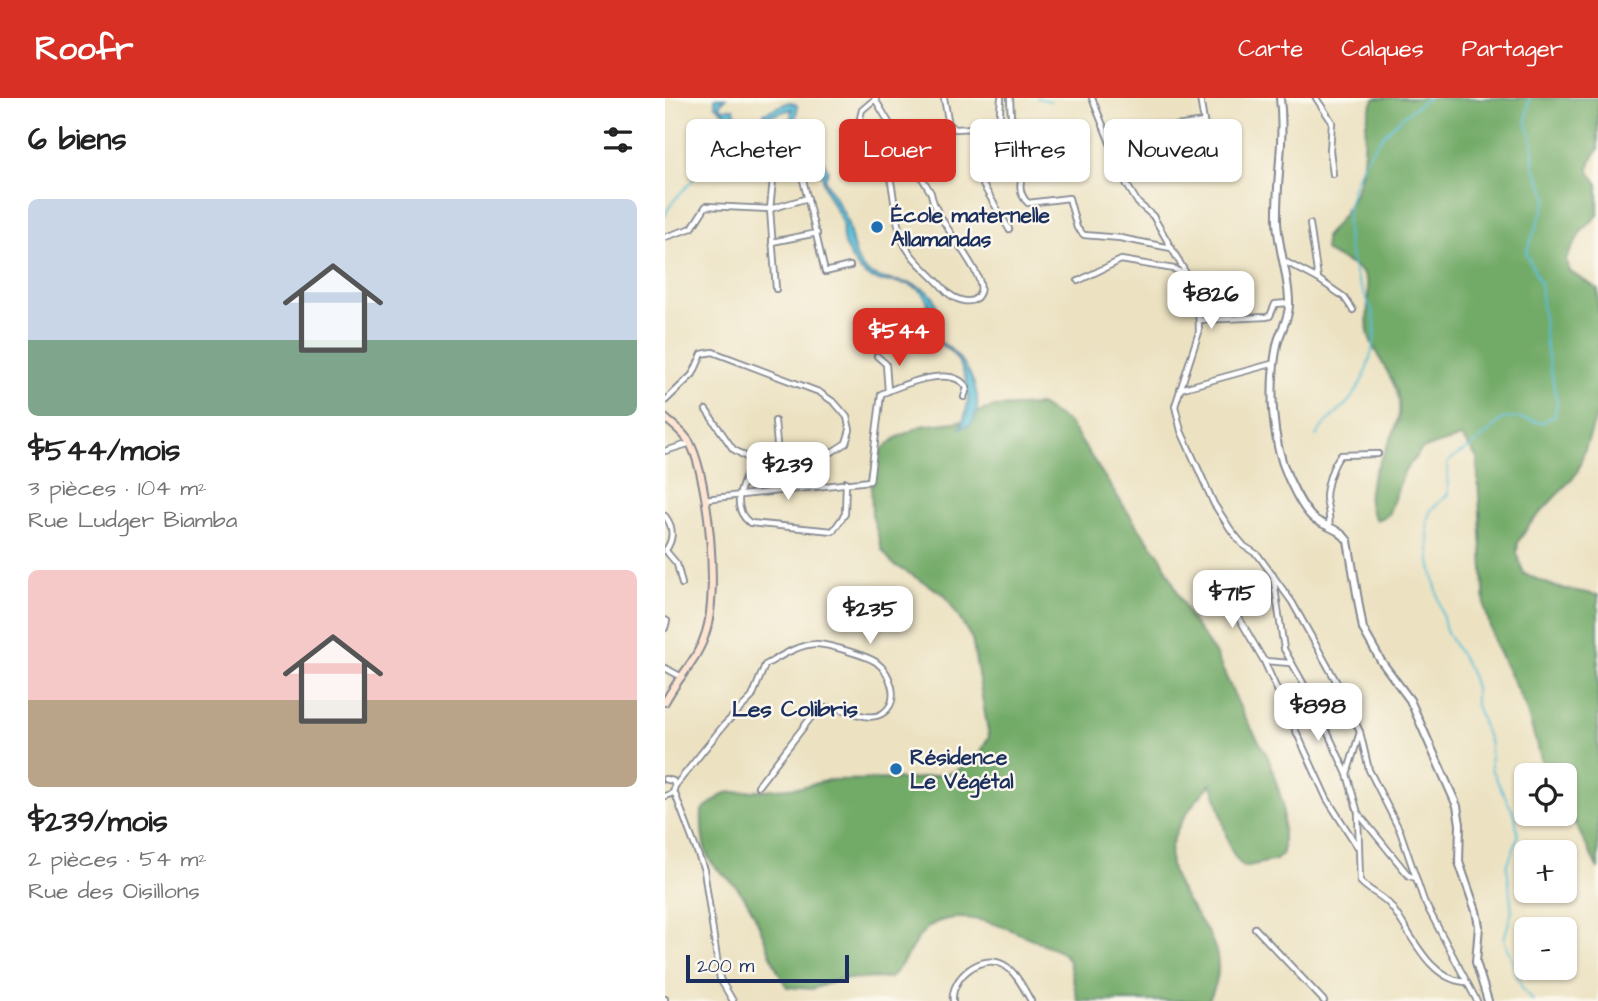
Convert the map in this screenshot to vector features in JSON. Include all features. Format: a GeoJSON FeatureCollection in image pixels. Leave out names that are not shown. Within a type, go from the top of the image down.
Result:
{"type":"FeatureCollection","features":[{"type":"Feature","properties":{"kind":"main road"},"geometry":{"type":"LineString","coordinates":[[665,418],[691,443],[704,499],[712,559],[713,597],[706,634],[683,678],[665,702]]}},
{"type":"Feature","properties":{"kind":"street"},"geometry":{"type":"LineString","coordinates":[[944,98],[949,125],[961,130],[999,124],[1001,98]]}},
{"type":"Feature","properties":{"kind":"street"},"geometry":{"type":"LineString","coordinates":[[1010,98],[1013,119]]}},
{"type":"Feature","properties":{"kind":"street"},"geometry":{"type":"LineString","coordinates":[[1092,98],[1127,185],[1138,203],[1153,216],[1199,294],[1200,320],[1179,389],[1176,419],[1215,504],[1244,546],[1258,555],[1273,574],[1336,681],[1360,732],[1369,770],[1400,831],[1424,901],[1477,1001]]}},
{"type":"Feature","properties":{"kind":"street"},"geometry":{"type":"LineString","coordinates":[[1200,98],[1204,119]]}},
{"type":"Feature","properties":{"kind":"street"},"geometry":{"type":"LineString","coordinates":[[1280,98],[1282,134],[1277,219],[1289,303],[1275,362],[1273,385],[1282,462],[1308,511],[1345,537],[1350,548],[1363,629],[1381,661],[1410,700],[1457,806],[1460,824],[1459,862],[1478,918],[1476,962],[1488,1001]]}},
{"type":"Feature","properties":{"kind":"street"},"geometry":{"type":"LineString","coordinates":[[1316,98],[1332,122],[1330,151],[1333,174]]}},
{"type":"Feature","properties":{"kind":"street"},"geometry":{"type":"LineString","coordinates":[[876,99],[931,193],[933,207],[941,222],[975,271],[981,285],[980,293],[974,300],[966,302],[949,294],[904,244],[889,170],[859,122],[862,110],[876,99]]}},
{"type":"Feature","properties":{"kind":"street"},"geometry":{"type":"LineString","coordinates":[[773,182],[770,209],[776,289]]}},
{"type":"Feature","properties":{"kind":"street"},"geometry":{"type":"LineString","coordinates":[[804,182],[825,272],[850,266]]}},
{"type":"Feature","properties":{"kind":"street"},"geometry":{"type":"LineString","coordinates":[[983,182],[1009,229]]}},
{"type":"Feature","properties":{"kind":"street"},"geometry":{"type":"LineString","coordinates":[[1022,182],[1023,199],[1028,203],[1069,198],[1077,228],[1084,235],[1120,238],[1172,248]]}},
{"type":"Feature","properties":{"kind":"street"},"geometry":{"type":"LineString","coordinates":[[665,237],[692,228],[706,206],[770,209],[808,198]]}},
{"type":"Feature","properties":{"kind":"street"},"geometry":{"type":"LineString","coordinates":[[1310,224],[1318,279]]}},
{"type":"Feature","properties":{"kind":"street"},"geometry":{"type":"LineString","coordinates":[[772,242],[817,233]]}},
{"type":"Feature","properties":{"kind":"street"},"geometry":{"type":"LineString","coordinates":[[1281,258],[1344,297],[1353,310]]}},
{"type":"Feature","properties":{"kind":"street"},"geometry":{"type":"LineString","coordinates":[[1078,281],[1114,262],[1124,260],[1174,269],[1190,278]]}},
{"type":"Feature","properties":{"kind":"street"},"geometry":{"type":"LineString","coordinates":[[1200,320],[1266,317],[1271,315],[1275,304],[1289,303]]}},
{"type":"Feature","properties":{"kind":"street"},"geometry":{"type":"LineString","coordinates":[[665,401],[693,374],[702,354],[711,352],[819,392],[847,417],[850,435],[837,450],[753,461],[733,449],[706,410]]}},
{"type":"Feature","properties":{"kind":"street"},"geometry":{"type":"LineString","coordinates":[[877,356],[886,364],[887,391]]}},
{"type":"Feature","properties":{"kind":"street"},"geometry":{"type":"LineString","coordinates":[[1179,389],[1275,362]]}},
{"type":"Feature","properties":{"kind":"street"},"geometry":{"type":"LineString","coordinates":[[704,499],[870,481],[879,398],[887,391],[934,378],[955,377],[962,379],[967,388],[964,397]]}},
{"type":"Feature","properties":{"kind":"street"},"geometry":{"type":"LineString","coordinates":[[775,421],[778,456]]}},
{"type":"Feature","properties":{"kind":"street"},"geometry":{"type":"LineString","coordinates":[[665,451],[691,443]]}},
{"type":"Feature","properties":{"kind":"street"},"geometry":{"type":"LineString","coordinates":[[1329,526],[1331,512],[1326,497],[1335,461],[1341,455],[1378,454]]}},
{"type":"Feature","properties":{"kind":"street"},"geometry":{"type":"LineString","coordinates":[[753,461],[738,495],[742,514],[750,523],[829,533],[844,520],[846,482]]}},
{"type":"Feature","properties":{"kind":"street"},"geometry":{"type":"LineString","coordinates":[[665,516],[671,529],[672,542],[665,551],[677,564],[682,584]]}},
{"type":"Feature","properties":{"kind":"street"},"geometry":{"type":"LineString","coordinates":[[1273,574],[1280,635],[1290,663],[1311,697],[1347,775],[1358,813],[1360,881],[1388,902],[1420,951],[1450,978],[1465,982]]}},
{"type":"Feature","properties":{"kind":"street"},"geometry":{"type":"LineString","coordinates":[[1221,587],[1264,662],[1327,799],[1357,846]]}},
{"type":"Feature","properties":{"kind":"street"},"geometry":{"type":"LineString","coordinates":[[665,620],[665,628]]}},
{"type":"Feature","properties":{"kind":"street"},"geometry":{"type":"LineString","coordinates":[[680,803],[667,796],[752,697],[765,665],[789,652],[818,643],[870,659],[881,667],[893,692],[891,705],[884,713],[868,716],[831,706],[816,710],[758,786]]}},
{"type":"Feature","properties":{"kind":"street"},"geometry":{"type":"LineString","coordinates":[[1264,662],[1290,663]]}},
{"type":"Feature","properties":{"kind":"street"},"geometry":{"type":"LineString","coordinates":[[665,668],[683,678]]}},
{"type":"Feature","properties":{"kind":"street"},"geometry":{"type":"LineString","coordinates":[[1347,775],[1360,732]]}},
{"type":"Feature","properties":{"kind":"street"},"geometry":{"type":"LineString","coordinates":[[685,773],[668,779],[675,788],[704,870],[720,979],[733,1001]]}},
{"type":"Feature","properties":{"kind":"street"},"geometry":{"type":"LineString","coordinates":[[1358,813],[1409,876],[1416,878]]}},
{"type":"Feature","properties":{"kind":"street"},"geometry":{"type":"LineString","coordinates":[[1255,928],[1324,1001]]}},
{"type":"Feature","properties":{"kind":"street"},"geometry":{"type":"LineString","coordinates":[[953,1001],[954,987],[959,979],[982,963],[993,961],[1005,965],[1031,1001]]}},
{"type":"Feature","properties":{"kind":"green space"},"geometry":{"type":"Polygon","coordinates":[[[1375,98],[1598,98],[1598,150],[1590,162],[1589,172],[1598,184],[1598,215],[1581,232],[1566,259],[1569,271],[1598,289],[1598,411],[1577,473],[1529,525],[1518,542],[1517,553],[1524,574],[1556,587],[1598,595],[1598,869],[1576,826],[1577,763],[1542,763],[1525,706],[1495,645],[1485,608],[1477,458],[1462,437],[1422,449],[1404,472],[1388,515],[1376,520],[1370,508],[1369,496],[1375,470],[1398,420],[1398,397],[1369,336],[1366,280],[1359,270],[1325,250],[1325,237],[1338,222],[1357,188],[1371,106],[1375,98]]]}},
{"type":"Feature","properties":{"kind":"green space"},"geometry":{"type":"Polygon","coordinates":[[[1040,405],[1069,423],[1137,526],[1161,557],[1190,618],[1215,653],[1243,714],[1268,757],[1283,804],[1283,853],[1276,860],[1244,867],[1232,851],[1211,784],[1177,830],[1171,847],[1171,867],[1178,886],[1211,938],[1217,957],[1217,978],[1208,1001],[1078,1001],[1068,959],[1063,953],[994,924],[956,918],[940,921],[925,930],[890,978],[841,979],[812,989],[787,987],[742,893],[710,859],[702,832],[702,810],[725,793],[802,787],[829,780],[915,779],[953,772],[978,756],[989,737],[972,639],[945,595],[893,564],[882,550],[872,514],[871,481],[879,452],[896,438],[921,426],[963,421],[980,411],[995,407],[1040,405]]]}},
{"type":"Feature","properties":{"kind":"water"},"geometry":{"type":"Polygon","coordinates":[[[715,98],[726,98],[719,105],[723,109],[734,108],[736,119],[730,119],[715,105],[715,98]]]}},
{"type":"Feature","properties":{"kind":"water"},"geometry":{"type":"Polygon","coordinates":[[[789,102],[797,105],[795,119],[791,119],[792,109],[769,116],[770,119],[764,119],[764,113],[789,102]]]}},
{"type":"Feature","properties":{"kind":"water"},"geometry":{"type":"Polygon","coordinates":[[[825,180],[844,214],[856,255],[863,268],[877,277],[918,286],[934,298],[937,308],[920,318],[918,327],[924,334],[945,345],[957,355],[969,373],[974,383],[977,404],[972,424],[960,428],[967,407],[967,385],[953,355],[940,344],[917,334],[904,322],[916,309],[929,305],[923,294],[907,284],[879,280],[862,272],[845,247],[841,220],[826,191],[825,180]]]}},
{"type":"Feature","properties":{"kind":"waterway"},"geometry":{"type":"LineString","coordinates":[[1037,98],[1051,101]]}},
{"type":"Feature","properties":{"kind":"waterway"},"geometry":{"type":"LineString","coordinates":[[1316,436],[1359,386],[1374,340],[1374,317],[1356,276],[1349,248],[1347,222],[1350,197],[1358,174],[1370,153],[1386,133],[1428,98]]}},
{"type":"Feature","properties":{"kind":"waterway"},"geometry":{"type":"LineString","coordinates":[[1529,98],[1526,120],[1533,144],[1533,165],[1548,197],[1526,253],[1540,283],[1546,346],[1557,401],[1555,415],[1542,423],[1515,418],[1502,419],[1475,444],[1450,460],[1447,463],[1448,494],[1431,510],[1427,520],[1430,562],[1446,631],[1469,669],[1475,688],[1475,702],[1490,744],[1491,769],[1515,816],[1518,836],[1507,866],[1512,911],[1504,939],[1522,988],[1533,1001]]}},
{"type":"Feature","properties":{"kind":"waterway"},"geometry":{"type":"LineString","coordinates":[[665,216],[673,202],[691,182]]}},
{"type":"Feature","properties":{"kind":"place","name":"École maternelle Allamandas"},"geometry":{"type":"Point","coordinates":[877,227]}},
{"type":"Feature","properties":{"kind":"place","name":"Résidence Le Végétal"},"geometry":{"type":"Point","coordinates":[896,769]}},
{"type":"Feature","properties":{"kind":"district","name":"Les Colibris"},"geometry":{"type":"Point","coordinates":[795,708]}}]}
